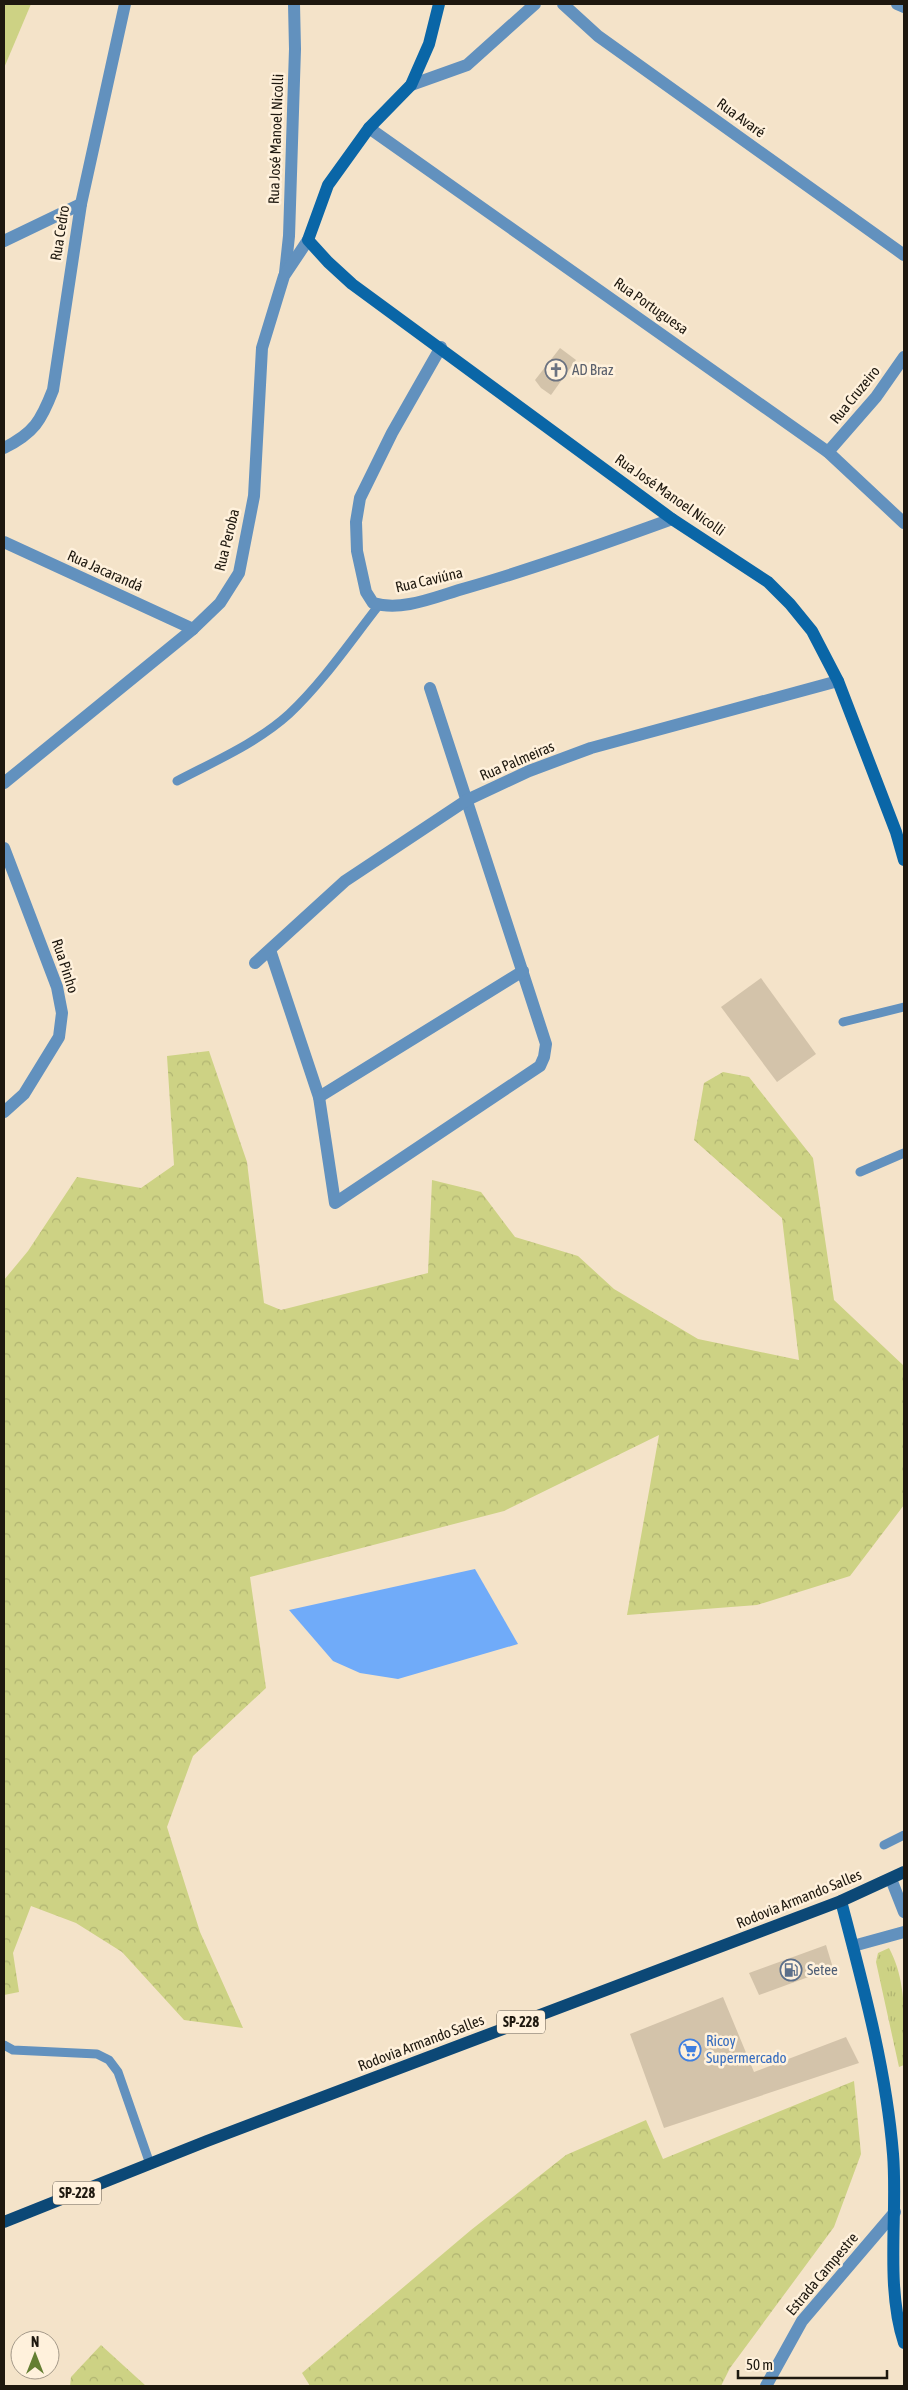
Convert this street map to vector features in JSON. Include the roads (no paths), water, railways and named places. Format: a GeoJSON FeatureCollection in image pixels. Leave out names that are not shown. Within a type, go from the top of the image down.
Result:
{"type":"FeatureCollection","features":[{"type":"Feature","properties":{"kind":"main road"},"geometry":{"type":"LineString","coordinates":[[308,240],[328,185],[369,128],[410,85],[429,44],[439,4]]}},
{"type":"Feature","properties":{"kind":"main road","name":"Rua José Manoel Nicolli"},"geometry":{"type":"LineString","coordinates":[[308,240],[338,273],[672,519],[768,582],[790,604],[812,631],[838,681],[896,832],[904,860]]}},
{"type":"Feature","properties":{"kind":"main road","name":"Rodovia Armando Salles"},"geometry":{"type":"LineString","coordinates":[[4,2222],[150,2164],[841,1901],[904,1872]]}},
{"type":"Feature","properties":{"kind":"main road"},"geometry":{"type":"LineString","coordinates":[[841,1901],[870,2008],[884,2086],[893,2154],[895,2287],[904,2343]]}},
{"type":"Feature","properties":{"kind":"street","name":"Rua Cedro"},"geometry":{"type":"LineString","coordinates":[[4,448],[24,438],[42,419],[53,390],[81,204],[126,4]]}},
{"type":"Feature","properties":{"kind":"street","name":"Rua José Manoel Nicolli"},"geometry":{"type":"LineString","coordinates":[[284,276],[289,236],[295,49],[294,4]]}},
{"type":"Feature","properties":{"kind":"street"},"geometry":{"type":"LineString","coordinates":[[410,85],[468,64],[535,4]]}},
{"type":"Feature","properties":{"kind":"street","name":"Rua Avaré"},"geometry":{"type":"LineString","coordinates":[[563,4],[598,36],[904,255]]}},
{"type":"Feature","properties":{"kind":"street"},"geometry":{"type":"LineString","coordinates":[[897,4],[904,6]]}},
{"type":"Feature","properties":{"kind":"street","name":"Rua Portuguesa"},"geometry":{"type":"LineString","coordinates":[[369,128],[828,452],[904,523]]}},
{"type":"Feature","properties":{"kind":"street"},"geometry":{"type":"LineString","coordinates":[[4,241],[81,204]]}},
{"type":"Feature","properties":{"kind":"street","name":"Rua Peroba"},"geometry":{"type":"LineString","coordinates":[[4,783],[193,629],[220,603],[239,573],[254,496],[262,348],[284,276],[308,240]]}},
{"type":"Feature","properties":{"kind":"street","name":"Rua Caviúna"},"geometry":{"type":"LineString","coordinates":[[441,347],[392,433],[360,498],[356,522],[357,551],[369,599],[379,605],[411,604],[534,569],[672,519]]}},
{"type":"Feature","properties":{"kind":"street","name":"Rua Cruzeiro"},"geometry":{"type":"LineString","coordinates":[[828,452],[876,397],[904,357]]}},
{"type":"Feature","properties":{"kind":"street","name":"Rua Jacarandá"},"geometry":{"type":"LineString","coordinates":[[4,542],[193,629]]}},
{"type":"Feature","properties":{"kind":"street","name":"Rua Palmeiras"},"geometry":{"type":"LineString","coordinates":[[255,963],[344,880],[467,800],[529,771],[591,748],[838,681]]}},
{"type":"Feature","properties":{"kind":"street"},"geometry":{"type":"LineString","coordinates":[[270,950],[319,1097],[335,1203],[540,1066],[546,1044],[430,688]]}},
{"type":"Feature","properties":{"kind":"street","name":"Rua Pinho"},"geometry":{"type":"LineString","coordinates":[[4,848],[57,986],[62,1013],[59,1037],[24,1094],[4,1112]]}},
{"type":"Feature","properties":{"kind":"street"},"geometry":{"type":"LineString","coordinates":[[319,1097],[523,971]]}},
{"type":"Feature","properties":{"kind":"street"},"geometry":{"type":"LineString","coordinates":[[891,1878],[904,1912]]}},
{"type":"Feature","properties":{"kind":"street"},"geometry":{"type":"LineString","coordinates":[[853,1946],[904,1932]]}},
{"type":"Feature","properties":{"kind":"street","name":"Estrada Campestre"},"geometry":{"type":"LineString","coordinates":[[766,2386],[802,2320],[895,2212]]}},
{"type":"Feature","properties":{"kind":"lane"},"geometry":{"type":"LineString","coordinates":[[178,781],[257,738],[288,714],[334,664],[379,605]]}},
{"type":"Feature","properties":{"kind":"lane"},"geometry":{"type":"LineString","coordinates":[[843,1022],[904,1007]]}},
{"type":"Feature","properties":{"kind":"lane"},"geometry":{"type":"LineString","coordinates":[[860,1172],[904,1153]]}},
{"type":"Feature","properties":{"kind":"lane"},"geometry":{"type":"LineString","coordinates":[[884,1845],[904,1835]]}},
{"type":"Feature","properties":{"kind":"lane"},"geometry":{"type":"LineString","coordinates":[[4,2045],[13,2050],[97,2054],[109,2060],[118,2072],[150,2164]]}},
{"type":"Feature","properties":{"kind":"water"},"geometry":{"type":"Polygon","coordinates":[[[475,1569],[518,1644],[398,1679],[360,1673],[333,1661],[289,1610],[475,1569]]]}},
{"type":"Feature","properties":{"kind":"place","name":"AD Braz"},"geometry":{"type":"Point","coordinates":[556,370]}},
{"type":"Feature","properties":{"kind":"place","name":"Setee"},"geometry":{"type":"Point","coordinates":[791,1970]}},
{"type":"Feature","properties":{"kind":"place","name":"Ricoy Supermercado"},"geometry":{"type":"Point","coordinates":[690,2050]}}]}
